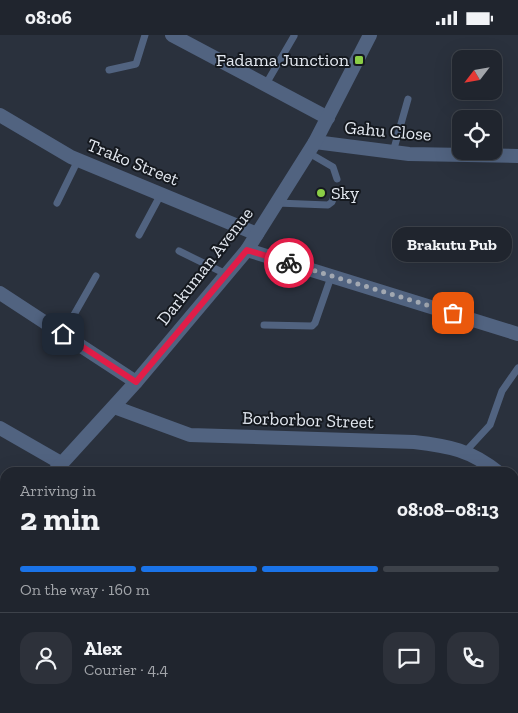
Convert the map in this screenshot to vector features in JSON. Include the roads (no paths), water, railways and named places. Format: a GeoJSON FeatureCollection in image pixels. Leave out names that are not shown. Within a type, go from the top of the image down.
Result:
{"type":"FeatureCollection","features":[{"type":"Feature","properties":{"kind":"street"},"geometry":{"type":"LineString","coordinates":[[172,35],[328,118]]}},
{"type":"Feature","properties":{"kind":"street","name":"Darkuman Avenue"},"geometry":{"type":"LineString","coordinates":[[58,467],[136,382],[247,250],[312,147],[370,35]]}},
{"type":"Feature","properties":{"kind":"street","name":"Trako Street"},"geometry":{"type":"LineString","coordinates":[[0,115],[78,160],[257,234]]}},
{"type":"Feature","properties":{"kind":"street","name":"Gahu Close"},"geometry":{"type":"LineString","coordinates":[[312,147],[393,153],[518,156]]}},
{"type":"Feature","properties":{"kind":"street"},"geometry":{"type":"LineString","coordinates":[[247,250],[518,334]]}},
{"type":"Feature","properties":{"kind":"street"},"geometry":{"type":"LineString","coordinates":[[0,293],[136,382]]}},
{"type":"Feature","properties":{"kind":"street","name":"Borborbor Street"},"geometry":{"type":"LineString","coordinates":[[114,407],[190,435],[414,442],[466,451],[489,467]]}},
{"type":"Feature","properties":{"kind":"street"},"geometry":{"type":"LineString","coordinates":[[0,428],[56,467]]}},
{"type":"Feature","properties":{"kind":"lane"},"geometry":{"type":"LineString","coordinates":[[109,70],[136,64],[145,35]]}},
{"type":"Feature","properties":{"kind":"lane"},"geometry":{"type":"LineString","coordinates":[[266,84],[294,36]]}},
{"type":"Feature","properties":{"kind":"lane"},"geometry":{"type":"LineString","coordinates":[[393,153],[408,99]]}},
{"type":"Feature","properties":{"kind":"lane"},"geometry":{"type":"LineString","coordinates":[[312,147],[333,167],[337,179]]}},
{"type":"Feature","properties":{"kind":"lane"},"geometry":{"type":"LineString","coordinates":[[58,203],[78,160]]}},
{"type":"Feature","properties":{"kind":"lane"},"geometry":{"type":"LineString","coordinates":[[277,203],[328,205],[332,202],[335,193]]}},
{"type":"Feature","properties":{"kind":"lane"},"geometry":{"type":"LineString","coordinates":[[139,235],[160,194]]}},
{"type":"Feature","properties":{"kind":"lane"},"geometry":{"type":"LineString","coordinates":[[179,251],[226,274]]}},
{"type":"Feature","properties":{"kind":"lane"},"geometry":{"type":"LineString","coordinates":[[63,334],[96,276]]}},
{"type":"Feature","properties":{"kind":"lane"},"geometry":{"type":"LineString","coordinates":[[264,325],[312,326],[315,323],[331,277]]}},
{"type":"Feature","properties":{"kind":"lane"},"geometry":{"type":"LineString","coordinates":[[466,451],[490,425],[502,391],[518,368]]}},
{"type":"Feature","properties":{"kind":"place","name":"Fadama Junction"},"geometry":{"type":"Point","coordinates":[359,60]}},
{"type":"Feature","properties":{"kind":"place","name":"Sky"},"geometry":{"type":"Point","coordinates":[321,193]}},
{"type":"Feature","properties":{"kind":"place","name":"Brakutu Pub"},"geometry":{"type":"Point","coordinates":[453,313]}}]}
